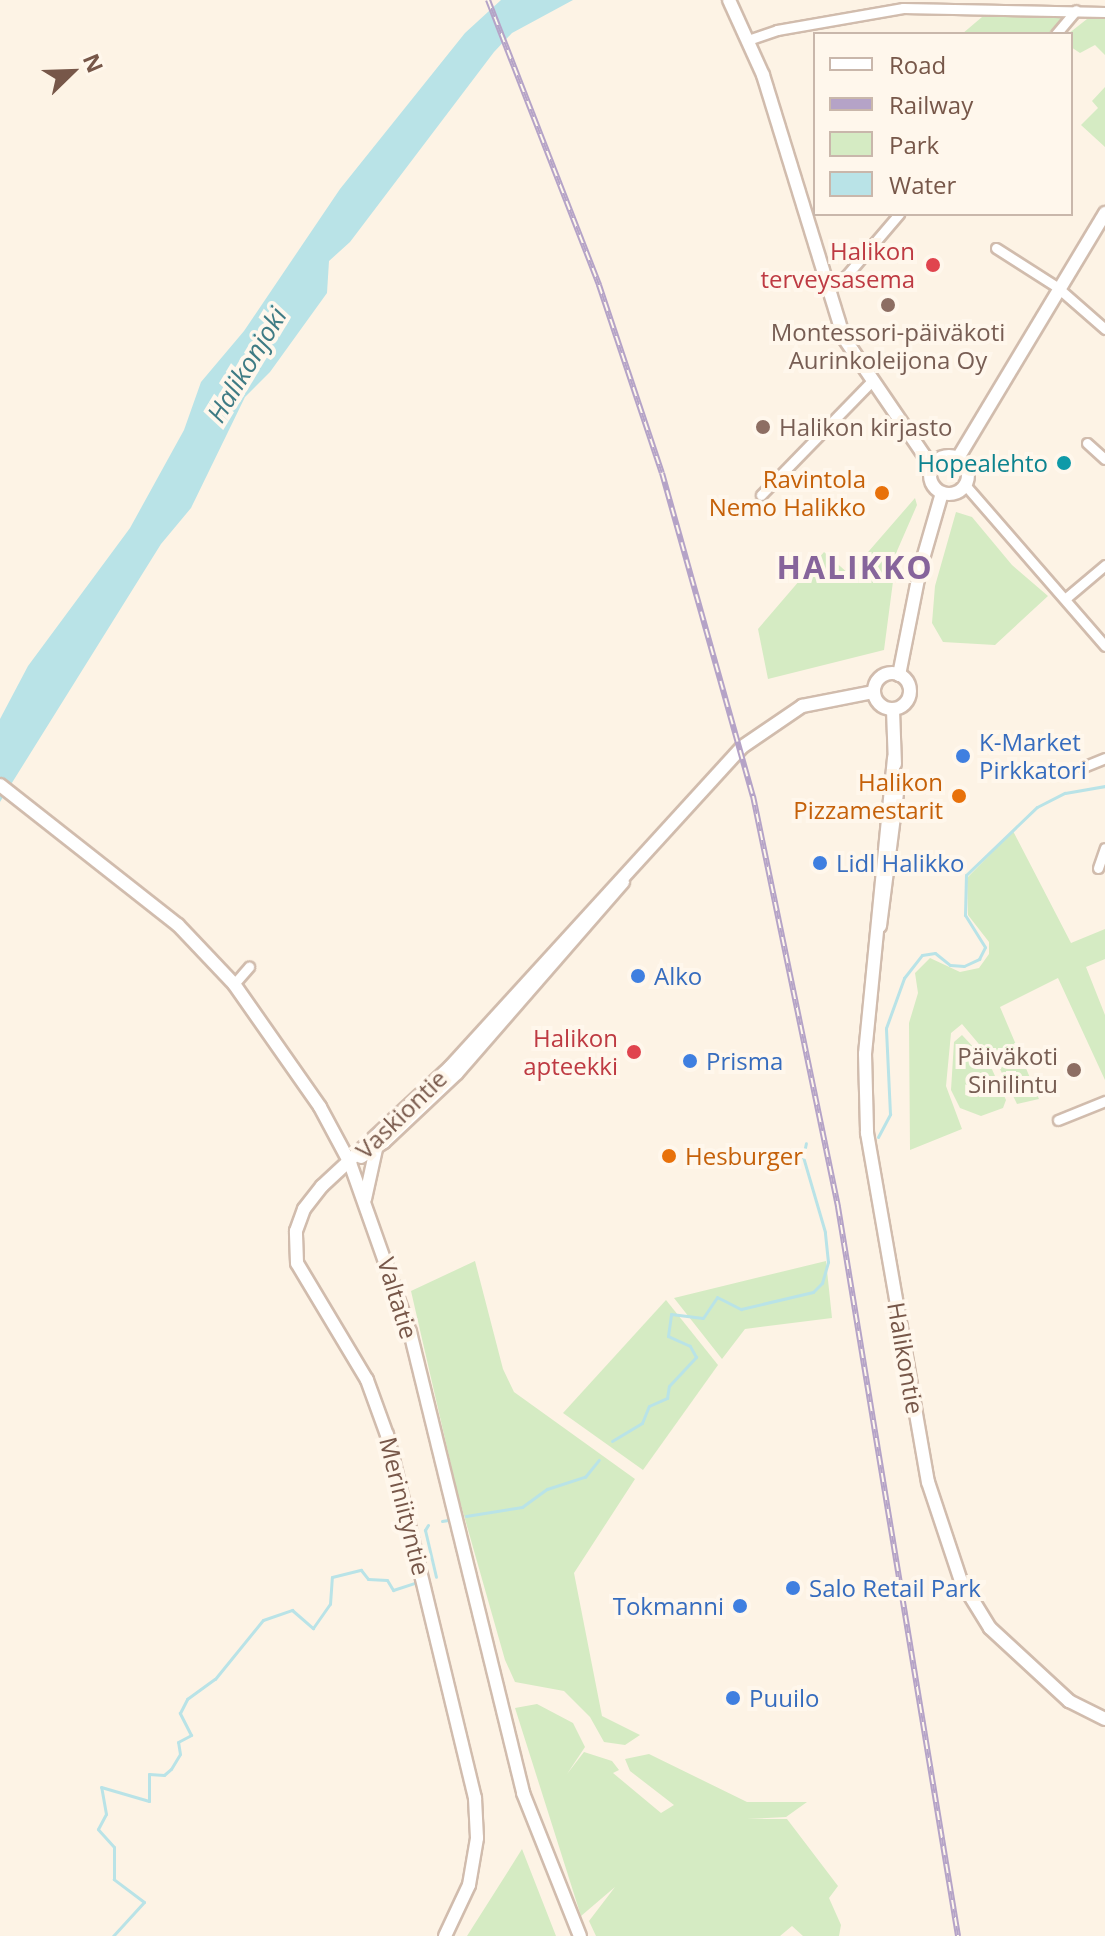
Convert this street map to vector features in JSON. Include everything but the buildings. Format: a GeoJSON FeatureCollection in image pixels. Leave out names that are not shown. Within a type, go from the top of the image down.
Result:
{"type":"FeatureCollection","features":[{"type":"Feature","properties":{"kind":"main road"},"geometry":{"type":"LineString","coordinates":[[729,0],[748,40],[791,159],[826,287],[844,338],[871,382],[932,467],[931,482],[942,493],[956,494],[966,486],[968,469],[958,458],[943,457],[932,467]]}},
{"type":"Feature","properties":{"kind":"main road"},"geometry":{"type":"LineString","coordinates":[[958,458],[1057,287],[1105,213]]}},
{"type":"Feature","properties":{"kind":"main road"},"geometry":{"type":"LineString","coordinates":[[899,675],[881,676],[873,692],[878,703],[893,710],[904,705],[910,693],[899,675],[920,569],[942,493]]}},
{"type":"Feature","properties":{"kind":"main road","name":"Vaskiontie"},"geometry":{"type":"LineString","coordinates":[[350,1163],[450,1067],[742,747],[782,716],[825,698],[873,692]]}},
{"type":"Feature","properties":{"kind":"main road","name":"Halikontie"},"geometry":{"type":"LineString","coordinates":[[893,710],[896,822],[886,911],[879,929],[865,1054],[867,1133],[938,1523],[961,1581],[990,1628],[1069,1701],[1105,1719]]}},
{"type":"Feature","properties":{"kind":"main road","name":"Valtatie"},"geometry":{"type":"LineString","coordinates":[[0,785],[150,902],[234,984],[320,1107],[350,1163],[410,1332],[523,1793],[580,1936]]}},
{"type":"Feature","properties":{"kind":"main road","name":"Vaskiontie"},"geometry":{"type":"LineString","coordinates":[[350,1163],[376,1149],[493,1033],[614,897],[631,869]]}},
{"type":"Feature","properties":{"kind":"main road"},"geometry":{"type":"LineString","coordinates":[[365,1199],[376,1149]]}},
{"type":"Feature","properties":{"kind":"main road","name":"Meriniityntie"},"geometry":{"type":"LineString","coordinates":[[350,1163],[304,1209],[296,1231],[297,1263],[367,1380],[387,1435],[475,1798],[477,1838],[469,1885],[445,1936]]}},
{"type":"Feature","properties":{"kind":"street"},"geometry":{"type":"LineString","coordinates":[[748,40],[777,30],[903,8],[1003,14],[1076,10],[1105,12]]}},
{"type":"Feature","properties":{"kind":"street"},"geometry":{"type":"LineString","coordinates":[[1058,32],[1076,10]]}},
{"type":"Feature","properties":{"kind":"street"},"geometry":{"type":"LineString","coordinates":[[826,287],[846,276],[897,216]]}},
{"type":"Feature","properties":{"kind":"street"},"geometry":{"type":"LineString","coordinates":[[996,248],[1057,287],[1105,329]]}},
{"type":"Feature","properties":{"kind":"street"},"geometry":{"type":"LineString","coordinates":[[761,495],[871,382]]}},
{"type":"Feature","properties":{"kind":"street"},"geometry":{"type":"LineString","coordinates":[[1087,443],[1105,459]]}},
{"type":"Feature","properties":{"kind":"street"},"geometry":{"type":"LineString","coordinates":[[966,486],[1105,646]]}},
{"type":"Feature","properties":{"kind":"street"},"geometry":{"type":"LineString","coordinates":[[1066,598],[1105,565]]}},
{"type":"Feature","properties":{"kind":"street"},"geometry":{"type":"LineString","coordinates":[[1083,767],[1105,758]]}},
{"type":"Feature","properties":{"kind":"street"},"geometry":{"type":"LineString","coordinates":[[1098,868],[1105,848]]}},
{"type":"Feature","properties":{"kind":"street"},"geometry":{"type":"LineString","coordinates":[[234,984],[249,967]]}},
{"type":"Feature","properties":{"kind":"street"},"geometry":{"type":"LineString","coordinates":[[1058,1120],[1105,1101]]}},
{"type":"Feature","properties":{"kind":"green space"},"geometry":{"type":"Polygon","coordinates":[[[982,17],[1063,17],[1050,32],[964,32],[982,17]]]}},
{"type":"Feature","properties":{"kind":"green space"},"geometry":{"type":"Polygon","coordinates":[[[1087,19],[1105,19],[1105,55],[1095,45],[1080,53],[1073,48],[1073,32],[1071,32],[1087,19]]]}},
{"type":"Feature","properties":{"kind":"green space"},"geometry":{"type":"Polygon","coordinates":[[[1105,87],[1105,147],[1081,125],[1098,108],[1092,101],[1105,87]]]}},
{"type":"Feature","properties":{"kind":"green space"},"geometry":{"type":"Polygon","coordinates":[[[915,498],[917,505],[897,551],[884,650],[768,679],[758,629],[824,552],[849,574],[915,498]]]}},
{"type":"Feature","properties":{"kind":"green space"},"geometry":{"type":"Polygon","coordinates":[[[956,512],[972,517],[1012,565],[1048,596],[995,645],[943,642],[932,623],[935,586],[956,512]]]}},
{"type":"Feature","properties":{"kind":"green space"},"geometry":{"type":"Polygon","coordinates":[[[1013,831],[1071,943],[1105,929],[1105,959],[1086,967],[1105,1015],[1105,1080],[1058,978],[1000,1007],[1039,1099],[1017,1104],[1000,1069],[962,1024],[951,1033],[946,1086],[962,1129],[910,1150],[909,1023],[918,993],[915,973],[930,958],[960,972],[979,968],[989,954],[989,942],[968,915],[967,878],[1013,831]]]}},
{"type":"Feature","properties":{"kind":"green space"},"geometry":{"type":"Polygon","coordinates":[[[962,1035],[990,1065],[1006,1100],[1003,1108],[981,1116],[960,1108],[951,1090],[954,1042],[962,1035]]]}},
{"type":"Feature","properties":{"kind":"green space"},"geometry":{"type":"Polygon","coordinates":[[[475,1261],[503,1369],[514,1392],[635,1479],[574,1573],[602,1716],[640,1735],[625,1745],[604,1742],[590,1717],[564,1691],[515,1682],[505,1660],[457,1491],[411,1291],[475,1261]]]}},
{"type":"Feature","properties":{"kind":"green space"},"geometry":{"type":"Polygon","coordinates":[[[826,1261],[832,1318],[745,1329],[722,1359],[674,1298],[826,1261]]]}},
{"type":"Feature","properties":{"kind":"green space"},"geometry":{"type":"Polygon","coordinates":[[[666,1300],[718,1365],[643,1470],[563,1413],[666,1300]]]}},
{"type":"Feature","properties":{"kind":"green space"},"geometry":{"type":"Polygon","coordinates":[[[537,1704],[573,1723],[585,1747],[567,1774],[584,1752],[612,1761],[619,1770],[613,1773],[661,1813],[674,1805],[630,1771],[625,1759],[649,1754],[747,1802],[807,1802],[786,1817],[747,1819],[787,1819],[838,1886],[829,1898],[841,1925],[839,1936],[803,1936],[792,1926],[780,1936],[596,1936],[589,1921],[615,1887],[581,1916],[515,1708],[537,1704]]]}},
{"type":"Feature","properties":{"kind":"green space"},"geometry":{"type":"Polygon","coordinates":[[[522,1849],[556,1936],[467,1936],[512,1865],[522,1849]]]}},
{"type":"Feature","properties":{"kind":"water","name":"Halikonjoki"},"geometry":{"type":"Polygon","coordinates":[[[501,0],[573,0],[512,33],[494,52],[350,242],[329,261],[327,293],[270,372],[245,397],[191,508],[161,544],[0,802],[0,719],[28,666],[130,528],[184,430],[201,382],[244,331],[340,189],[465,33],[501,0]]]}},
{"type":"Feature","properties":{"kind":"waterway"},"geometry":{"type":"LineString","coordinates":[[878,1137],[890,1114],[886,1028],[904,978],[922,955],[935,953],[950,965],[964,966],[979,959],[985,947],[965,915],[966,875],[1037,807],[1065,793],[1105,786]]}},
{"type":"Feature","properties":{"kind":"waterway"},"geometry":{"type":"LineString","coordinates":[[612,1441],[642,1423],[649,1406],[667,1398],[669,1386],[696,1357],[690,1346],[668,1336],[671,1314],[703,1318],[717,1297],[741,1309],[813,1292],[822,1283],[828,1262],[825,1232],[803,1157],[806,1143]]}},
{"type":"Feature","properties":{"kind":"waterway"},"geometry":{"type":"LineString","coordinates":[[466,1516],[522,1507],[547,1489],[585,1477],[599,1460]]}},
{"type":"Feature","properties":{"kind":"waterway"},"geometry":{"type":"LineString","coordinates":[[442,1521],[448,1520]]}},
{"type":"Feature","properties":{"kind":"waterway"},"geometry":{"type":"LineString","coordinates":[[428,1525],[425,1530],[436,1577]]}},
{"type":"Feature","properties":{"kind":"waterway"},"geometry":{"type":"LineString","coordinates":[[113,1936],[144,1902],[114,1879],[114,1847],[98,1829],[106,1814],[101,1787],[149,1801],[149,1774],[164,1775],[171,1769],[180,1754],[178,1742],[191,1735],[180,1713],[187,1699],[215,1679],[263,1620],[292,1610],[313,1628],[330,1604],[332,1577],[361,1570],[368,1579],[387,1580],[393,1590],[415,1583]]}},
{"type":"Feature","properties":{"kind":"railway"},"geometry":{"type":"LineString","coordinates":[[488,0],[599,285],[662,473],[753,796],[838,1207],[958,1936]]}},
{"type":"Feature","properties":{"kind":"place","name":"Halikon terveysasema"},"geometry":{"type":"Point","coordinates":[933,265]}},
{"type":"Feature","properties":{"kind":"place","name":"Montessori-päiväkoti Aurinkoleijona Oy"},"geometry":{"type":"Point","coordinates":[888,305]}},
{"type":"Feature","properties":{"kind":"place","name":"Halikon kirjasto"},"geometry":{"type":"Point","coordinates":[763,427]}},
{"type":"Feature","properties":{"kind":"place","name":"Hopealehto"},"geometry":{"type":"Point","coordinates":[1064,463]}},
{"type":"Feature","properties":{"kind":"place","name":"Ravintola Nemo Halikko"},"geometry":{"type":"Point","coordinates":[882,493]}},
{"type":"Feature","properties":{"kind":"place","name":"K-Market Pirkkatori"},"geometry":{"type":"Point","coordinates":[963,756]}},
{"type":"Feature","properties":{"kind":"place","name":"Halikon Pizzamestarit"},"geometry":{"type":"Point","coordinates":[959,796]}},
{"type":"Feature","properties":{"kind":"place","name":"Lidl Halikko"},"geometry":{"type":"Point","coordinates":[820,863]}},
{"type":"Feature","properties":{"kind":"place","name":"Alko"},"geometry":{"type":"Point","coordinates":[638,976]}},
{"type":"Feature","properties":{"kind":"place","name":"Halikon apteekki"},"geometry":{"type":"Point","coordinates":[634,1052]}},
{"type":"Feature","properties":{"kind":"place","name":"Prisma"},"geometry":{"type":"Point","coordinates":[690,1061]}},
{"type":"Feature","properties":{"kind":"place","name":"Päiväkoti Sinilintu"},"geometry":{"type":"Point","coordinates":[1074,1070]}},
{"type":"Feature","properties":{"kind":"place","name":"Hesburger"},"geometry":{"type":"Point","coordinates":[669,1156]}},
{"type":"Feature","properties":{"kind":"place","name":"Salo Retail Park"},"geometry":{"type":"Point","coordinates":[793,1588]}},
{"type":"Feature","properties":{"kind":"place","name":"Tokmanni"},"geometry":{"type":"Point","coordinates":[740,1606]}},
{"type":"Feature","properties":{"kind":"place","name":"Puuilo"},"geometry":{"type":"Point","coordinates":[733,1698]}},
{"type":"Feature","properties":{"kind":"district","name":"HALIKKO"},"geometry":{"type":"Point","coordinates":[855,567]}}]}
